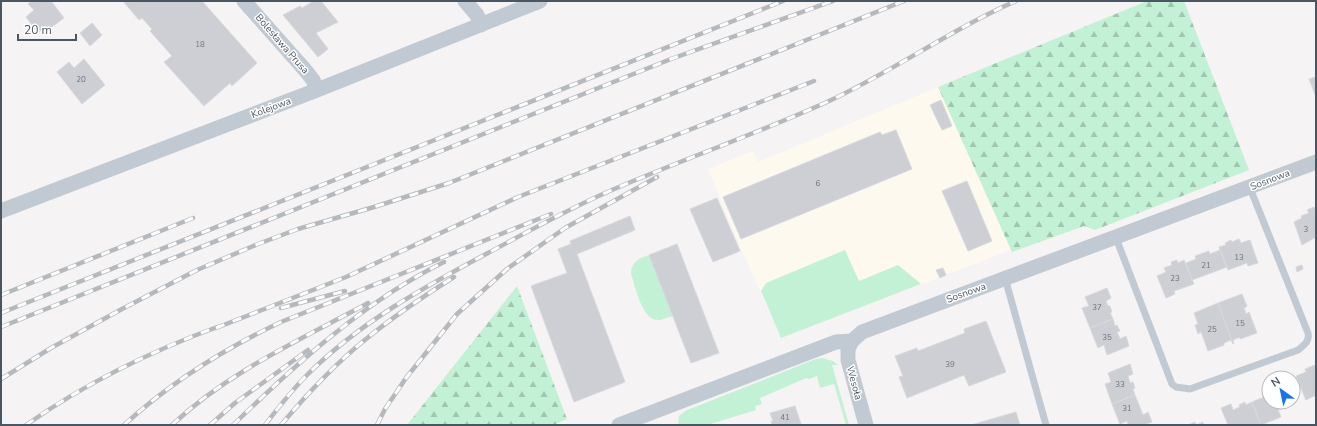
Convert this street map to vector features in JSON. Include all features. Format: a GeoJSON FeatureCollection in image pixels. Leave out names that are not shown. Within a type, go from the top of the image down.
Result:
{"type":"FeatureCollection","features":[{"type":"Feature","properties":{"kind":"street","name":"Bolesława Prusa"},"geometry":{"type":"LineString","coordinates":[[244,1],[306,71],[313,80],[317,90]]}},
{"type":"Feature","properties":{"kind":"street"},"geometry":{"type":"LineString","coordinates":[[465,1],[477,15],[481,24]]}},
{"type":"Feature","properties":{"kind":"street","name":"Kolejowa"},"geometry":{"type":"LineString","coordinates":[[1,211],[317,90],[540,1]]}},
{"type":"Feature","properties":{"kind":"street","name":"Sosnowa"},"geometry":{"type":"LineString","coordinates":[[619,425],[836,342],[852,340],[862,332],[1250,188],[1316,162]]}},
{"type":"Feature","properties":{"kind":"street","name":"Wesoła"},"geometry":{"type":"LineString","coordinates":[[852,340],[848,349],[848,360],[866,425]]}},
{"type":"Feature","properties":{"kind":"lane"},"geometry":{"type":"LineString","coordinates":[[1116,238],[1172,384],[1176,387],[1190,389],[1298,350],[1306,344],[1309,338],[1308,332],[1250,188]]}},
{"type":"Feature","properties":{"kind":"lane"},"geometry":{"type":"LineString","coordinates":[[1005,278],[1046,425]]}},
{"type":"Feature","properties":{"kind":"shaded area"},"geometry":{"type":"Polygon","coordinates":[[[938,87],[1011,250],[781,338],[731,226],[708,169],[753,151],[758,162],[938,87]]]}},
{"type":"Feature","properties":{"kind":"green space"},"geometry":{"type":"Polygon","coordinates":[[[1147,1],[1184,1],[1249,170],[1095,230],[1084,226],[1012,252],[938,87],[1147,1]]]}},
{"type":"Feature","properties":{"kind":"green space"},"geometry":{"type":"Polygon","coordinates":[[[845,250],[859,281],[898,265],[921,284],[781,338],[761,291],[766,283],[845,250]]]}},
{"type":"Feature","properties":{"kind":"green space"},"geometry":{"type":"Polygon","coordinates":[[[649,255],[673,316],[660,320],[649,316],[644,310],[631,274],[632,266],[636,261],[649,255]]]}},
{"type":"Feature","properties":{"kind":"green space"},"geometry":{"type":"Polygon","coordinates":[[[517,286],[567,419],[553,425],[407,425],[517,286]]]}},
{"type":"Feature","properties":{"kind":"green space"},"geometry":{"type":"Polygon","coordinates":[[[822,358],[833,361],[838,365],[832,365],[849,425],[846,425],[834,384],[820,388],[817,376],[809,379],[806,378],[760,398],[762,404],[755,406],[756,410],[707,425],[678,425],[679,416],[685,411],[816,359],[822,358]]]}},
{"type":"Feature","properties":{"kind":"building"},"geometry":{"type":"Polygon","coordinates":[[[31,1],[37,1],[38,3],[40,1],[51,1],[64,18],[49,29],[46,26],[38,33],[26,17],[34,10],[28,4],[31,1]]]}},
{"type":"Feature","properties":{"kind":"building"},"geometry":{"type":"Polygon","coordinates":[[[123,1],[202,1],[257,63],[232,86],[230,83],[204,106],[164,62],[172,56],[150,31],[152,29],[142,18],[139,20],[123,1]]]}},
{"type":"Feature","properties":{"kind":"building"},"geometry":{"type":"Polygon","coordinates":[[[314,1],[321,1],[338,22],[316,33],[328,49],[318,57],[283,15],[300,6],[302,8],[314,1]]]}},
{"type":"Feature","properties":{"kind":"building"},"geometry":{"type":"Polygon","coordinates":[[[92,23],[102,35],[90,46],[80,33],[92,23]]]}},
{"type":"Feature","properties":{"kind":"building"},"geometry":{"type":"Polygon","coordinates":[[[84,59],[105,85],[82,104],[57,72],[69,62],[74,68],[84,59]]]}},
{"type":"Feature","properties":{"kind":"building"},"geometry":{"type":"Polygon","coordinates":[[[1316,77],[1316,97],[1309,79],[1316,77]]]}},
{"type":"Feature","properties":{"kind":"building"},"geometry":{"type":"Polygon","coordinates":[[[941,100],[952,126],[942,130],[930,105],[941,100]]]}},
{"type":"Feature","properties":{"kind":"building"},"geometry":{"type":"Polygon","coordinates":[[[896,130],[912,169],[741,239],[723,197],[880,132],[882,135],[896,130]]]}},
{"type":"Feature","properties":{"kind":"building"},"geometry":{"type":"Polygon","coordinates":[[[967,181],[992,241],[968,251],[942,191],[967,181]]]}},
{"type":"Feature","properties":{"kind":"building"},"geometry":{"type":"Polygon","coordinates":[[[717,198],[740,251],[713,262],[690,209],[717,198]]]}},
{"type":"Feature","properties":{"kind":"building"},"geometry":{"type":"Polygon","coordinates":[[[1314,207],[1316,210],[1316,237],[1302,245],[1294,222],[1302,218],[1301,216],[1309,213],[1307,210],[1314,207]]]}},
{"type":"Feature","properties":{"kind":"building"},"geometry":{"type":"Polygon","coordinates":[[[630,216],[635,230],[577,254],[625,382],[574,402],[531,286],[567,273],[558,249],[571,244],[570,241],[630,216]]]}},
{"type":"Feature","properties":{"kind":"building"},"geometry":{"type":"Polygon","coordinates":[[[1239,239],[1241,243],[1250,240],[1258,263],[1248,266],[1247,263],[1228,270],[1219,247],[1226,245],[1225,243],[1231,240],[1232,242],[1239,239]]]}},
{"type":"Feature","properties":{"kind":"building"},"geometry":{"type":"Polygon","coordinates":[[[677,244],[719,353],[691,363],[649,255],[677,244]]]}},
{"type":"Feature","properties":{"kind":"building"},"geometry":{"type":"Polygon","coordinates":[[[1220,250],[1227,267],[1192,280],[1186,263],[1196,259],[1195,256],[1209,251],[1210,254],[1220,250]]]}},
{"type":"Feature","properties":{"kind":"building"},"geometry":{"type":"Polygon","coordinates":[[[1177,260],[1178,263],[1184,260],[1194,284],[1174,291],[1175,294],[1166,298],[1157,276],[1166,272],[1164,268],[1172,265],[1171,262],[1177,260]]]}},
{"type":"Feature","properties":{"kind":"building"},"geometry":{"type":"Polygon","coordinates":[[[1302,265],[1303,269],[1297,272],[1296,267],[1302,265]]]}},
{"type":"Feature","properties":{"kind":"building"},"geometry":{"type":"Polygon","coordinates":[[[943,268],[946,275],[940,278],[936,270],[943,268]]]}},
{"type":"Feature","properties":{"kind":"building"},"geometry":{"type":"Polygon","coordinates":[[[1107,288],[1111,298],[1106,301],[1108,306],[1110,306],[1112,312],[1110,313],[1113,319],[1090,328],[1082,308],[1089,306],[1085,297],[1107,288]]]}},
{"type":"Feature","properties":{"kind":"building"},"geometry":{"type":"Polygon","coordinates":[[[1242,294],[1247,306],[1244,308],[1246,314],[1249,312],[1257,333],[1233,340],[1233,344],[1218,303],[1242,294]]]}},
{"type":"Feature","properties":{"kind":"building"},"geometry":{"type":"Polygon","coordinates":[[[1218,303],[1233,344],[1231,340],[1224,343],[1224,345],[1208,351],[1201,332],[1198,334],[1195,325],[1198,324],[1194,313],[1218,303]]]}},
{"type":"Feature","properties":{"kind":"building"},"geometry":{"type":"Polygon","coordinates":[[[1113,319],[1115,326],[1117,325],[1120,331],[1117,332],[1120,339],[1126,336],[1129,346],[1107,355],[1104,345],[1098,348],[1090,328],[1113,319]]]}},
{"type":"Feature","properties":{"kind":"building"},"geometry":{"type":"Polygon","coordinates":[[[986,321],[1006,372],[969,386],[964,375],[907,398],[899,377],[903,376],[895,356],[917,348],[918,351],[965,333],[964,329],[986,321]]]}},
{"type":"Feature","properties":{"kind":"building"},"geometry":{"type":"Polygon","coordinates":[[[1130,364],[1133,374],[1128,376],[1130,383],[1133,382],[1135,395],[1112,404],[1105,384],[1111,382],[1108,373],[1130,364]]]}},
{"type":"Feature","properties":{"kind":"building"},"geometry":{"type":"Polygon","coordinates":[[[1315,365],[1316,368],[1316,395],[1306,400],[1301,388],[1301,374],[1306,372],[1305,369],[1315,365]]]}},
{"type":"Feature","properties":{"kind":"building"},"geometry":{"type":"Polygon","coordinates":[[[1135,395],[1143,415],[1148,412],[1152,422],[1143,425],[1128,425],[1127,421],[1120,424],[1112,404],[1135,395]]]}},
{"type":"Feature","properties":{"kind":"building"},"geometry":{"type":"Polygon","coordinates":[[[1261,398],[1261,410],[1278,410],[1281,417],[1261,425],[1252,402],[1261,398]]]}},
{"type":"Feature","properties":{"kind":"building"},"geometry":{"type":"Polygon","coordinates":[[[1245,402],[1246,405],[1252,402],[1261,425],[1228,425],[1221,408],[1231,404],[1233,410],[1240,407],[1239,405],[1245,402]]]}},
{"type":"Feature","properties":{"kind":"building"},"geometry":{"type":"Polygon","coordinates":[[[795,406],[801,424],[769,425],[772,424],[771,421],[773,421],[770,413],[795,406]]]}},
{"type":"Feature","properties":{"kind":"building"},"geometry":{"type":"Polygon","coordinates":[[[1016,412],[1020,425],[971,425],[1016,412]]]}},
{"type":"Feature","properties":{"kind":"building"},"geometry":{"type":"Polygon","coordinates":[[[1195,422],[1196,425],[1188,425],[1195,422]]]}},
{"type":"Feature","properties":{"kind":"building"},"geometry":{"type":"Polygon","coordinates":[[[1203,422],[1204,425],[1196,425],[1203,422]]]}},
{"type":"Feature","properties":{"kind":"railway"},"geometry":{"type":"LineString","coordinates":[[1,313],[783,1]]}},
{"type":"Feature","properties":{"kind":"railway"},"geometry":{"type":"LineString","coordinates":[[1,327],[671,59],[833,1]]}},
{"type":"Feature","properties":{"kind":"railway"},"geometry":{"type":"LineString","coordinates":[[1,379],[51,348],[122,309],[197,270],[258,244],[298,229],[449,183],[904,1]]}},
{"type":"Feature","properties":{"kind":"railway"},"geometry":{"type":"LineString","coordinates":[[265,425],[296,387],[327,356],[393,307],[440,279],[596,197],[827,102],[875,78],[992,12],[1016,1]]}},
{"type":"Feature","properties":{"kind":"railway"},"geometry":{"type":"LineString","coordinates":[[216,328],[346,277],[518,197],[814,81]]}},
{"type":"Feature","properties":{"kind":"railway"},"geometry":{"type":"LineString","coordinates":[[377,425],[385,409],[406,378],[457,314],[507,269],[565,228],[657,177]]}},
{"type":"Feature","properties":{"kind":"railway"},"geometry":{"type":"LineString","coordinates":[[124,425],[142,409],[179,381],[219,355],[260,332],[281,322],[551,214]]}},
{"type":"Feature","properties":{"kind":"railway"},"geometry":{"type":"LineString","coordinates":[[1,295],[193,218]]}},
{"type":"Feature","properties":{"kind":"railway"},"geometry":{"type":"LineString","coordinates":[[233,425],[281,379],[332,335],[387,295],[444,262]]}},
{"type":"Feature","properties":{"kind":"railway"},"geometry":{"type":"LineString","coordinates":[[281,425],[343,359],[398,314],[454,277]]}},
{"type":"Feature","properties":{"kind":"railway"},"geometry":{"type":"LineString","coordinates":[[281,308],[345,291]]}},
{"type":"Feature","properties":{"kind":"railway"},"geometry":{"type":"LineString","coordinates":[[172,425],[194,406],[241,373],[291,344],[368,303]]}},
{"type":"Feature","properties":{"kind":"railway"},"geometry":{"type":"LineString","coordinates":[[26,425],[72,395],[120,369],[169,346],[220,326]]}},
{"type":"Feature","properties":{"kind":"railway"},"geometry":{"type":"LineString","coordinates":[[210,425],[235,403],[308,350]]}}]}
